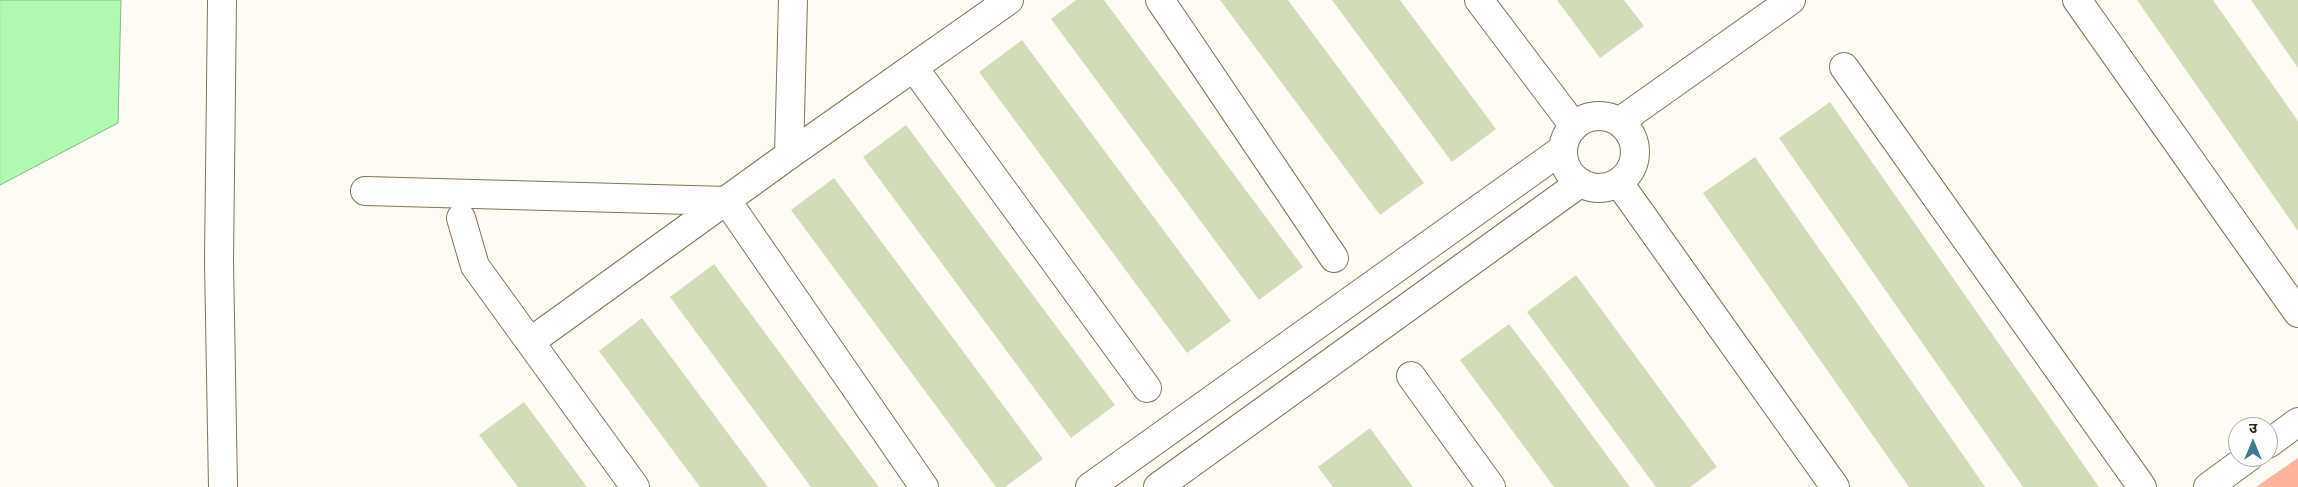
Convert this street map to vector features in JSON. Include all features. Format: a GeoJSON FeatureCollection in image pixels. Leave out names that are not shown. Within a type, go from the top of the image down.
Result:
{"type":"FeatureCollection","features":[{"type":"Feature","properties":{"kind":"street"},"geometry":{"type":"LineString","coordinates":[[222,0],[219,261],[223,487]]}},
{"type":"Feature","properties":{"kind":"street"},"geometry":{"type":"LineString","coordinates":[[789,155],[793,0]]}},
{"type":"Feature","properties":{"kind":"street"},"geometry":{"type":"LineString","coordinates":[[530,342],[789,155],[1009,0]]}},
{"type":"Feature","properties":{"kind":"street"},"geometry":{"type":"LineString","coordinates":[[1160,0],[1334,258]]}},
{"type":"Feature","properties":{"kind":"street"},"geometry":{"type":"LineString","coordinates":[[1090,487],[1568,138],[1588,118],[1604,116],[1619,122],[1630,132],[1635,145],[1635,159],[1630,173],[1619,183],[1607,188],[1593,188],[1580,183],[1564,162],[1568,138],[1480,0]]}},
{"type":"Feature","properties":{"kind":"street"},"geometry":{"type":"LineString","coordinates":[[1619,122],[1791,0]]}},
{"type":"Feature","properties":{"kind":"street"},"geometry":{"type":"LineString","coordinates":[[2077,0],[2298,313]]}},
{"type":"Feature","properties":{"kind":"street"},"geometry":{"type":"LineString","coordinates":[[1844,67],[2142,487]]}},
{"type":"Feature","properties":{"kind":"street"},"geometry":{"type":"LineString","coordinates":[[914,68],[1147,388]]}},
{"type":"Feature","properties":{"kind":"street"},"geometry":{"type":"LineString","coordinates":[[1158,487],[1580,183]]}},
{"type":"Feature","properties":{"kind":"street"},"geometry":{"type":"LineString","coordinates":[[1619,183],[1835,487]]}},
{"type":"Feature","properties":{"kind":"street"},"geometry":{"type":"LineString","coordinates":[[365,191],[727,201]]}},
{"type":"Feature","properties":{"kind":"street"},"geometry":{"type":"LineString","coordinates":[[727,201],[924,487]]}},
{"type":"Feature","properties":{"kind":"street"},"geometry":{"type":"LineString","coordinates":[[461,218],[475,266],[635,487]]}},
{"type":"Feature","properties":{"kind":"street"},"geometry":{"type":"LineString","coordinates":[[1411,376],[1490,487]]}},
{"type":"Feature","properties":{"kind":"street"},"geometry":{"type":"LineString","coordinates":[[2278,437],[2298,422]]}},
{"type":"Feature","properties":{"kind":"street"},"geometry":{"type":"LineString","coordinates":[[2208,487],[2235,467]]}},
{"type":"Feature","properties":{"kind":"shaded area"},"geometry":{"type":"Polygon","coordinates":[[[0,0],[121,0],[118,123],[0,185],[0,0]]]}},
{"type":"Feature","properties":{"kind":"shaded area"},"geometry":{"type":"Polygon","coordinates":[[[2298,458],[2298,487],[2256,487],[2298,458]]]}},
{"type":"Feature","properties":{"kind":"building"},"geometry":{"type":"Polygon","coordinates":[[[1076,0],[1104,0],[1303,267],[1259,300],[1051,19],[1076,0]]]}},
{"type":"Feature","properties":{"kind":"building"},"geometry":{"type":"Polygon","coordinates":[[[1220,0],[1288,0],[1424,183],[1380,215],[1220,0]]]}},
{"type":"Feature","properties":{"kind":"building"},"geometry":{"type":"Polygon","coordinates":[[[1332,0],[1400,0],[1496,129],[1452,162],[1332,0]]]}},
{"type":"Feature","properties":{"kind":"building"},"geometry":{"type":"Polygon","coordinates":[[[1557,0],[1624,0],[1644,26],[1600,58],[1557,0]]]}},
{"type":"Feature","properties":{"kind":"building"},"geometry":{"type":"Polygon","coordinates":[[[2137,0],[2213,0],[2298,121],[2298,231],[2137,0]]]}},
{"type":"Feature","properties":{"kind":"building"},"geometry":{"type":"Polygon","coordinates":[[[2251,0],[2298,0],[2298,68],[2251,0]]]}},
{"type":"Feature","properties":{"kind":"building"},"geometry":{"type":"Polygon","coordinates":[[[1022,40],[1231,321],[1187,353],[979,72],[1022,40]]]}},
{"type":"Feature","properties":{"kind":"building"},"geometry":{"type":"Polygon","coordinates":[[[1830,102],[2099,487],[2023,487],[1779,138],[1830,102]]]}},
{"type":"Feature","properties":{"kind":"building"},"geometry":{"type":"Polygon","coordinates":[[[906,125],[1115,405],[1071,438],[863,157],[906,125]]]}},
{"type":"Feature","properties":{"kind":"building"},"geometry":{"type":"Polygon","coordinates":[[[1755,157],[1985,487],[1909,487],[1703,193],[1755,157]]]}},
{"type":"Feature","properties":{"kind":"building"},"geometry":{"type":"Polygon","coordinates":[[[834,178],[1043,459],[1005,487],[996,487],[791,210],[834,178]]]}},
{"type":"Feature","properties":{"kind":"building"},"geometry":{"type":"Polygon","coordinates":[[[714,264],[879,487],[811,487],[670,297],[714,264]]]}},
{"type":"Feature","properties":{"kind":"building"},"geometry":{"type":"Polygon","coordinates":[[[1576,275],[1717,467],[1690,487],[1656,487],[1527,312],[1576,275]]]}},
{"type":"Feature","properties":{"kind":"building"},"geometry":{"type":"Polygon","coordinates":[[[642,318],[768,487],[700,487],[599,351],[642,318]]]}},
{"type":"Feature","properties":{"kind":"building"},"geometry":{"type":"Polygon","coordinates":[[[1509,324],[1630,487],[1554,487],[1460,360],[1509,324]]]}},
{"type":"Feature","properties":{"kind":"building"},"geometry":{"type":"Polygon","coordinates":[[[524,402],[587,487],[518,487],[479,435],[524,402]]]}},
{"type":"Feature","properties":{"kind":"building"},"geometry":{"type":"Polygon","coordinates":[[[1370,428],[1413,487],[1333,487],[1318,467],[1370,428]]]}}]}
